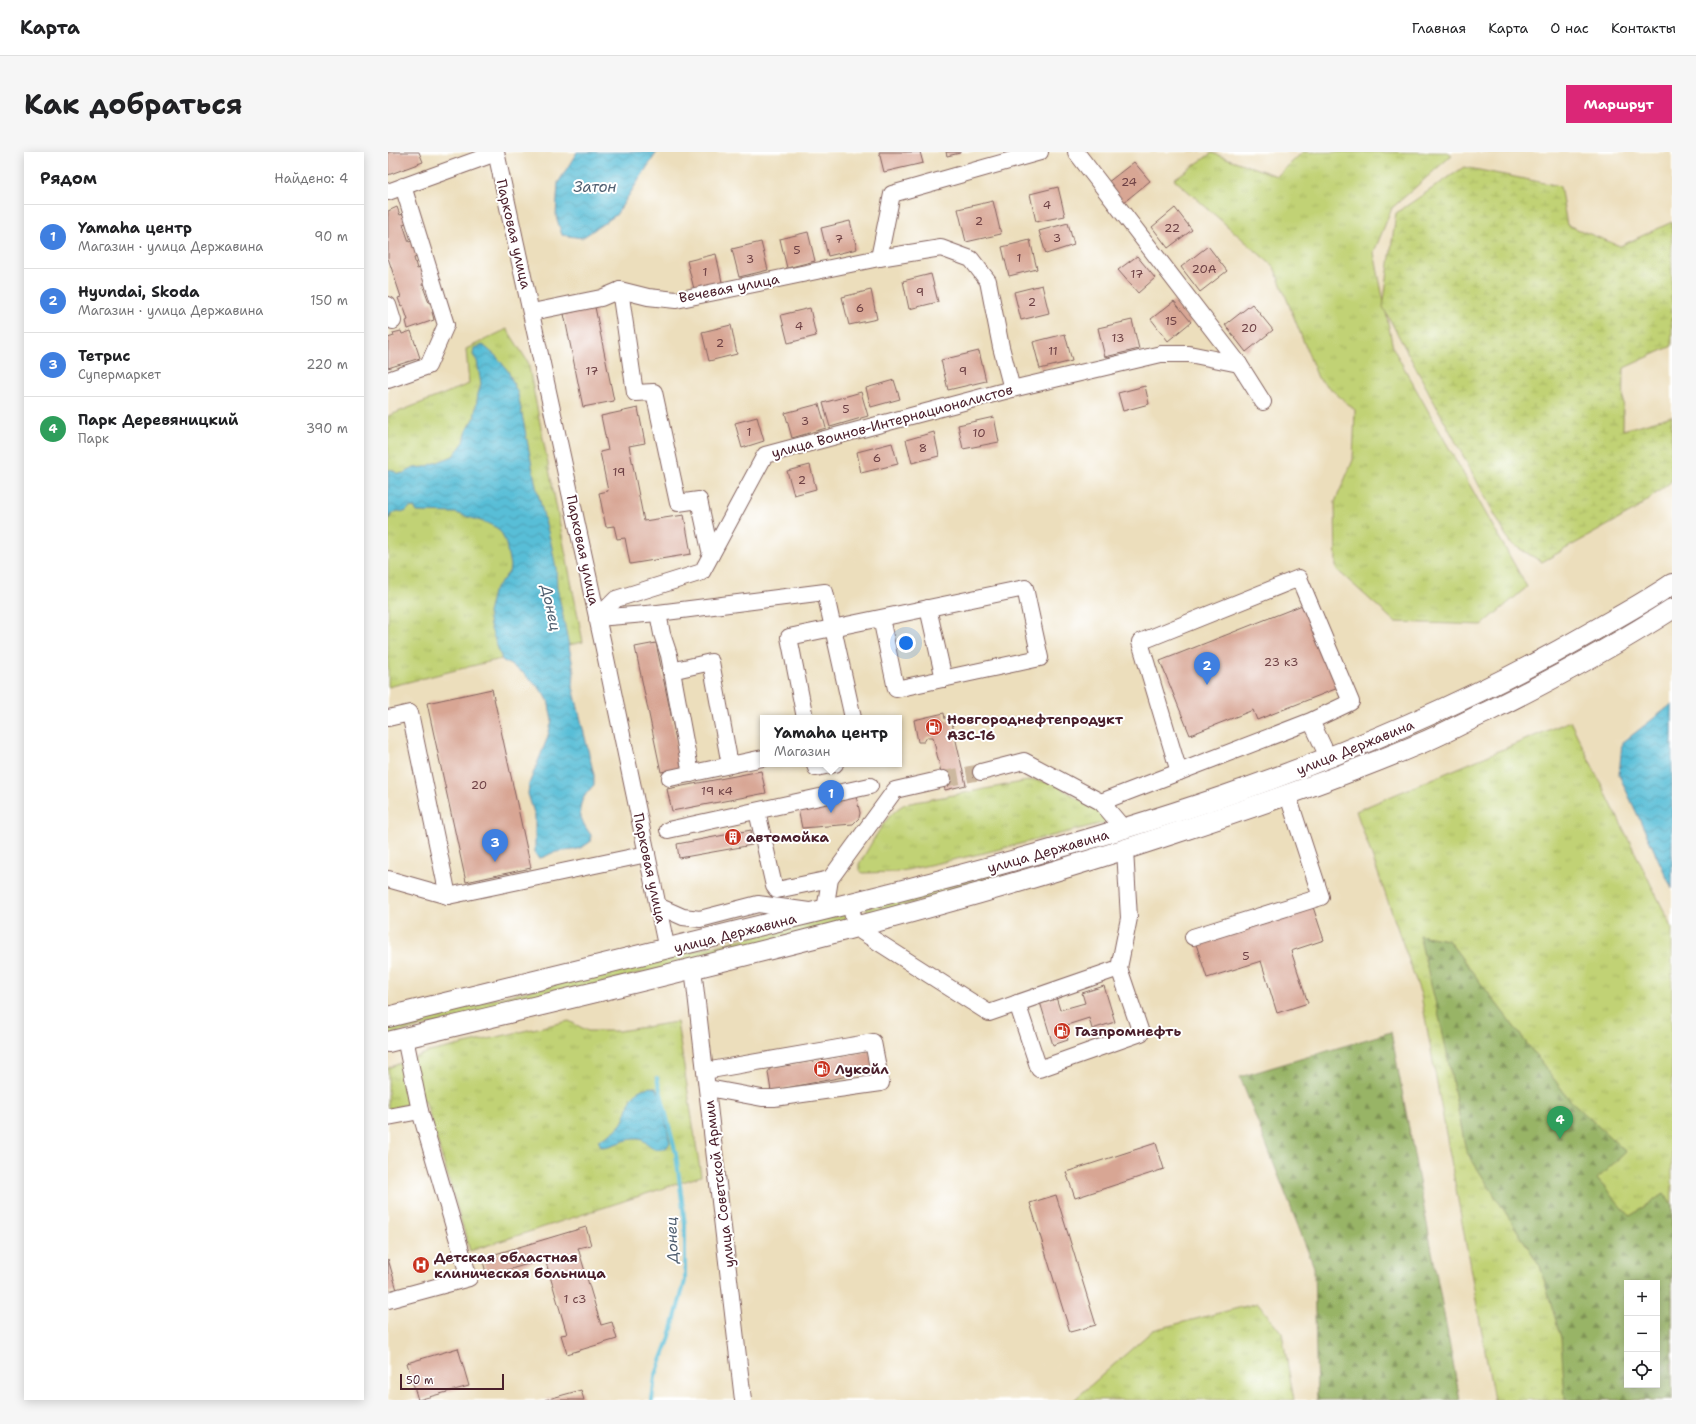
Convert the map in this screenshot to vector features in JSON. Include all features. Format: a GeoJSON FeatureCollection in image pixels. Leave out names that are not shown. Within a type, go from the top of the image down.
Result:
{"type":"FeatureCollection","features":[{"type":"Feature","properties":{"kind":"main road","name":"улица Державина"},"geometry":{"type":"LineString","coordinates":[[388,1017],[667,950],[974,873],[1124,829],[1287,775],[1328,759],[1468,698],[1566,647],[1672,584]]}},
{"type":"Feature","properties":{"kind":"main road","name":"улица Державина"},"geometry":{"type":"LineString","coordinates":[[397,1040],[856,928],[980,894],[1125,850],[1288,796],[1422,743],[1521,695],[1591,657],[1672,609]]}},
{"type":"Feature","properties":{"kind":"street"},"geometry":{"type":"LineString","coordinates":[[388,192],[496,152]]}},
{"type":"Feature","properties":{"kind":"street","name":"Парковая улица"},"geometry":{"type":"LineString","coordinates":[[496,152],[532,312],[667,950]]}},
{"type":"Feature","properties":{"kind":"street"},"geometry":{"type":"LineString","coordinates":[[879,258],[892,194],[1040,152]]}},
{"type":"Feature","properties":{"kind":"street"},"geometry":{"type":"LineString","coordinates":[[1076,152],[1239,364],[1263,402]]}},
{"type":"Feature","properties":{"kind":"street"},"geometry":{"type":"LineString","coordinates":[[388,380],[428,366],[446,325],[403,186]]}},
{"type":"Feature","properties":{"kind":"street","name":"Вечевая улица"},"geometry":{"type":"LineString","coordinates":[[620,290],[648,297],[676,300],[879,258],[941,248],[971,259],[988,281],[1001,347],[1012,389]]}},
{"type":"Feature","properties":{"kind":"street"},"geometry":{"type":"LineString","coordinates":[[532,312],[601,298],[620,290],[635,393],[654,392],[678,503],[699,500],[711,555]]}},
{"type":"Feature","properties":{"kind":"street"},"geometry":{"type":"LineString","coordinates":[[388,305],[393,321]]}},
{"type":"Feature","properties":{"kind":"street","name":"улица Воинов-Интернационалистов"},"geometry":{"type":"LineString","coordinates":[[597,618],[616,598],[702,572],[765,455],[1012,389],[1161,354],[1189,354],[1239,364]]}},
{"type":"Feature","properties":{"kind":"street"},"geometry":{"type":"LineString","coordinates":[[1101,802],[1312,721],[1351,702],[1299,578],[1140,642],[1179,772]]}},
{"type":"Feature","properties":{"kind":"street"},"geometry":{"type":"LineString","coordinates":[[804,715],[789,637],[1025,588],[1040,658],[896,689],[881,618]]}},
{"type":"Feature","properties":{"kind":"street"},"geometry":{"type":"LineString","coordinates":[[597,618],[658,613],[825,592],[852,715]]}},
{"type":"Feature","properties":{"kind":"street"},"geometry":{"type":"LineString","coordinates":[[928,608],[944,679]]}},
{"type":"Feature","properties":{"kind":"street"},"geometry":{"type":"LineString","coordinates":[[658,613],[662,634],[669,655],[691,774]]}},
{"type":"Feature","properties":{"kind":"street"},"geometry":{"type":"LineString","coordinates":[[671,671],[710,662],[730,765]]}},
{"type":"Feature","properties":{"kind":"street"},"geometry":{"type":"LineString","coordinates":[[388,718],[410,713],[448,896]]}},
{"type":"Feature","properties":{"kind":"street"},"geometry":{"type":"LineString","coordinates":[[1312,721],[1328,759]]}},
{"type":"Feature","properties":{"kind":"street"},"geometry":{"type":"LineString","coordinates":[[670,778],[760,759]]}},
{"type":"Feature","properties":{"kind":"street"},"geometry":{"type":"LineString","coordinates":[[981,772],[1024,761],[1101,802],[1124,829]]}},
{"type":"Feature","properties":{"kind":"street"},"geometry":{"type":"LineString","coordinates":[[658,906],[683,917],[700,919],[758,904],[821,911],[830,879],[895,790],[943,780]]}},
{"type":"Feature","properties":{"kind":"street"},"geometry":{"type":"LineString","coordinates":[[668,830],[870,786]]}},
{"type":"Feature","properties":{"kind":"street"},"geometry":{"type":"LineString","coordinates":[[1193,937],[1321,897],[1288,796]]}},
{"type":"Feature","properties":{"kind":"street"},"geometry":{"type":"LineString","coordinates":[[757,811],[774,886],[777,890],[830,879]]}},
{"type":"Feature","properties":{"kind":"street"},"geometry":{"type":"LineString","coordinates":[[1017,1003],[1039,1069],[1141,1033],[1118,968],[1129,918],[1125,850]]}},
{"type":"Feature","properties":{"kind":"street"},"geometry":{"type":"LineString","coordinates":[[388,879],[448,896],[647,854]]}},
{"type":"Feature","properties":{"kind":"street"},"geometry":{"type":"LineString","coordinates":[[850,904],[856,928],[989,1013],[1118,968]]}},
{"type":"Feature","properties":{"kind":"street","name":"улица Советской Армии"},"geometry":{"type":"LineString","coordinates":[[693,968],[743,1400]]}},
{"type":"Feature","properties":{"kind":"street"},"geometry":{"type":"LineString","coordinates":[[388,1300],[469,1278],[420,1111],[397,1040]]}},
{"type":"Feature","properties":{"kind":"street"},"geometry":{"type":"LineString","coordinates":[[706,1071],[873,1042],[881,1083],[774,1098],[762,1098],[708,1088]]}},
{"type":"Feature","properties":{"kind":"street"},"geometry":{"type":"LineString","coordinates":[[388,1117],[420,1111]]}},
{"type":"Feature","properties":{"kind":"green space"},"geometry":{"type":"Polygon","coordinates":[[[1303,152],[1448,152],[1452,155],[1392,208],[1374,252],[1393,348],[1527,587],[1482,625],[1395,622],[1336,569],[1335,502],[1353,460],[1355,410],[1318,378],[1274,267],[1174,179],[1212,153],[1277,176],[1303,152]]]}},
{"type":"Feature","properties":{"kind":"green space"},"geometry":{"type":"Polygon","coordinates":[[[1464,167],[1560,186],[1567,225],[1620,246],[1672,222],[1672,346],[1624,368],[1623,430],[1672,416],[1672,481],[1635,510],[1542,562],[1510,543],[1383,307],[1396,213],[1464,167]]]}},
{"type":"Feature","properties":{"kind":"green space"},"geometry":{"type":"Polygon","coordinates":[[[507,329],[528,362],[583,642],[488,662],[388,687],[388,416],[469,384],[466,349],[507,329]]]}},
{"type":"Feature","properties":{"kind":"green space"},"geometry":{"type":"Polygon","coordinates":[[[1570,721],[1672,927],[1672,1400],[1494,1400],[1421,995],[1356,811],[1570,721]]]}},
{"type":"Feature","properties":{"kind":"green space"},"geometry":{"type":"Polygon","coordinates":[[[1033,780],[1053,783],[1104,815],[1107,822],[984,853],[897,872],[862,873],[859,869],[859,864],[885,823],[891,815],[905,804],[1033,780]]]}},
{"type":"Feature","properties":{"kind":"green space"},"geometry":{"type":"Polygon","coordinates":[[[1003,871],[1005,878],[868,915],[866,908],[1003,871]]]}},
{"type":"Feature","properties":{"kind":"green space"},"geometry":{"type":"Polygon","coordinates":[[[845,914],[847,923],[388,1035],[388,1025],[845,914]]]}},
{"type":"Feature","properties":{"kind":"green space"},"geometry":{"type":"Polygon","coordinates":[[[1419,935],[1448,940],[1570,1100],[1626,1152],[1597,1179],[1630,1216],[1664,1194],[1672,1205],[1672,1400],[1565,1400],[1561,1338],[1540,1266],[1466,1151],[1442,1029],[1419,935]]]}},
{"type":"Feature","properties":{"kind":"green space"},"geometry":{"type":"Polygon","coordinates":[[[569,1021],[588,1031],[619,1031],[677,1022],[701,1176],[470,1251],[425,1100],[388,1109],[388,1068],[429,1052],[569,1021]]]}},
{"type":"Feature","properties":{"kind":"green space"},"geometry":{"type":"Polygon","coordinates":[[[1391,1032],[1460,1400],[1317,1400],[1314,1267],[1240,1077],[1391,1032]]]}},
{"type":"Feature","properties":{"kind":"green space"},"geometry":{"type":"Polygon","coordinates":[[[1258,1303],[1282,1333],[1294,1400],[1074,1400],[1153,1330],[1258,1303]]]}},
{"type":"Feature","properties":{"kind":"water","name":"Затон"},"geometry":{"type":"Polygon","coordinates":[[[577,152],[657,152],[616,215],[582,238],[562,235],[556,216],[558,183],[577,152]]]}},
{"type":"Feature","properties":{"kind":"water"},"geometry":{"type":"Polygon","coordinates":[[[483,345],[497,357],[508,371],[518,394],[536,486],[556,568],[557,587],[574,671],[573,687],[594,775],[594,785],[588,791],[581,803],[580,809],[583,821],[591,835],[590,842],[577,849],[554,853],[541,858],[538,858],[535,853],[535,816],[528,794],[529,784],[547,739],[552,720],[548,700],[540,689],[522,672],[502,660],[490,626],[488,613],[493,592],[509,572],[510,566],[506,544],[502,534],[497,528],[487,523],[456,513],[417,512],[414,507],[409,508],[405,512],[397,511],[391,515],[388,521],[388,471],[391,469],[398,474],[414,468],[425,467],[453,456],[464,442],[467,430],[474,419],[481,384],[477,361],[473,355],[474,348],[483,345]]]}},
{"type":"Feature","properties":{"kind":"water"},"geometry":{"type":"Polygon","coordinates":[[[1672,704],[1672,889],[1619,775],[1622,743],[1672,704]]]}},
{"type":"Feature","properties":{"kind":"water"},"geometry":{"type":"Polygon","coordinates":[[[655,1087],[661,1097],[670,1143],[666,1148],[656,1149],[638,1139],[601,1147],[598,1140],[609,1135],[620,1126],[636,1093],[647,1088],[655,1087]]]}},
{"type":"Feature","properties":{"kind":"building"},"geometry":{"type":"Polygon","coordinates":[[[388,152],[419,152],[423,162],[388,175],[388,152]]]}},
{"type":"Feature","properties":{"kind":"building"},"geometry":{"type":"Polygon","coordinates":[[[879,152],[920,152],[923,163],[884,172],[879,152]]]}},
{"type":"Feature","properties":{"kind":"building"},"geometry":{"type":"Polygon","coordinates":[[[946,152],[960,152],[960,153],[947,156],[946,152]]]}},
{"type":"Feature","properties":{"kind":"building"},"geometry":{"type":"Polygon","coordinates":[[[1134,162],[1150,181],[1123,203],[1107,183],[1134,162]]]}},
{"type":"Feature","properties":{"kind":"building"},"geometry":{"type":"Polygon","coordinates":[[[1058,187],[1065,216],[1036,222],[1030,194],[1058,187]]]}},
{"type":"Feature","properties":{"kind":"building"},"geometry":{"type":"Polygon","coordinates":[[[993,201],[1001,234],[966,242],[958,209],[993,201]]]}},
{"type":"Feature","properties":{"kind":"building"},"geometry":{"type":"Polygon","coordinates":[[[397,207],[400,215],[403,214],[406,223],[403,224],[409,242],[412,241],[417,257],[414,258],[417,269],[421,268],[425,283],[422,284],[429,303],[432,302],[435,311],[432,312],[434,320],[408,329],[406,321],[408,320],[403,305],[401,306],[398,298],[401,297],[388,258],[388,211],[397,207]]]}},
{"type":"Feature","properties":{"kind":"building"},"geometry":{"type":"Polygon","coordinates":[[[1175,208],[1192,230],[1168,248],[1152,227],[1175,208]]]}},
{"type":"Feature","properties":{"kind":"building"},"geometry":{"type":"Polygon","coordinates":[[[850,221],[857,249],[828,256],[821,228],[850,221]]]}},
{"type":"Feature","properties":{"kind":"building"},"geometry":{"type":"Polygon","coordinates":[[[1068,223],[1074,245],[1046,254],[1039,231],[1068,223]]]}},
{"type":"Feature","properties":{"kind":"building"},"geometry":{"type":"Polygon","coordinates":[[[808,232],[815,261],[787,268],[780,239],[808,232]]]}},
{"type":"Feature","properties":{"kind":"building"},"geometry":{"type":"Polygon","coordinates":[[[1030,240],[1037,269],[1009,276],[1002,247],[1030,240]]]}},
{"type":"Feature","properties":{"kind":"building"},"geometry":{"type":"Polygon","coordinates":[[[761,242],[768,270],[739,277],[732,249],[761,242]]]}},
{"type":"Feature","properties":{"kind":"building"},"geometry":{"type":"Polygon","coordinates":[[[1208,246],[1227,271],[1200,292],[1181,267],[1208,246]]]}},
{"type":"Feature","properties":{"kind":"building"},"geometry":{"type":"Polygon","coordinates":[[[716,254],[722,282],[694,289],[687,261],[716,254]]]}},
{"type":"Feature","properties":{"kind":"building"},"geometry":{"type":"Polygon","coordinates":[[[1137,256],[1155,278],[1138,293],[1118,270],[1137,256]]]}},
{"type":"Feature","properties":{"kind":"building"},"geometry":{"type":"Polygon","coordinates":[[[931,274],[938,302],[909,309],[903,281],[931,274]]]}},
{"type":"Feature","properties":{"kind":"building"},"geometry":{"type":"Polygon","coordinates":[[[1042,285],[1049,313],[1021,320],[1014,292],[1042,285]]]}},
{"type":"Feature","properties":{"kind":"building"},"geometry":{"type":"Polygon","coordinates":[[[871,290],[877,319],[849,325],[842,297],[871,290]]]}},
{"type":"Feature","properties":{"kind":"building"},"geometry":{"type":"Polygon","coordinates":[[[1174,301],[1191,322],[1168,341],[1151,319],[1174,301]]]}},
{"type":"Feature","properties":{"kind":"building"},"geometry":{"type":"Polygon","coordinates":[[[1252,304],[1273,330],[1246,352],[1225,325],[1252,304]]]}},
{"type":"Feature","properties":{"kind":"building"},"geometry":{"type":"Polygon","coordinates":[[[595,307],[614,401],[583,407],[564,314],[595,307]]]}},
{"type":"Feature","properties":{"kind":"building"},"geometry":{"type":"Polygon","coordinates":[[[810,308],[816,336],[788,343],[781,315],[810,308]]]}},
{"type":"Feature","properties":{"kind":"building"},"geometry":{"type":"Polygon","coordinates":[[[1132,320],[1139,349],[1105,357],[1098,328],[1132,320]]]}},
{"type":"Feature","properties":{"kind":"building"},"geometry":{"type":"Polygon","coordinates":[[[731,325],[737,354],[709,361],[702,332],[731,325]]]}},
{"type":"Feature","properties":{"kind":"building"},"geometry":{"type":"Polygon","coordinates":[[[401,331],[402,334],[411,331],[420,358],[388,368],[388,338],[394,336],[393,333],[401,331]]]}},
{"type":"Feature","properties":{"kind":"building"},"geometry":{"type":"Polygon","coordinates":[[[1065,334],[1072,361],[1040,369],[1033,342],[1065,334]]]}},
{"type":"Feature","properties":{"kind":"building"},"geometry":{"type":"Polygon","coordinates":[[[979,351],[986,381],[948,390],[941,360],[979,351]]]}},
{"type":"Feature","properties":{"kind":"building"},"geometry":{"type":"Polygon","coordinates":[[[894,380],[900,399],[871,407],[866,388],[894,380]]]}},
{"type":"Feature","properties":{"kind":"building"},"geometry":{"type":"Polygon","coordinates":[[[1145,386],[1149,404],[1123,411],[1118,393],[1145,386]]]}},
{"type":"Feature","properties":{"kind":"building"},"geometry":{"type":"Polygon","coordinates":[[[861,392],[868,416],[830,427],[823,403],[861,392]]]}},
{"type":"Feature","properties":{"kind":"building"},"geometry":{"type":"Polygon","coordinates":[[[819,404],[826,428],[792,438],[785,413],[819,404]]]}},
{"type":"Feature","properties":{"kind":"building"},"geometry":{"type":"Polygon","coordinates":[[[638,408],[645,443],[629,446],[644,521],[684,515],[691,554],[630,564],[625,538],[617,539],[614,526],[606,527],[599,493],[608,491],[600,452],[608,450],[601,416],[638,408]]]}},
{"type":"Feature","properties":{"kind":"building"},"geometry":{"type":"Polygon","coordinates":[[[757,417],[764,441],[742,448],[735,423],[757,417]]]}},
{"type":"Feature","properties":{"kind":"building"},"geometry":{"type":"Polygon","coordinates":[[[994,417],[999,442],[963,449],[958,425],[994,417]]]}},
{"type":"Feature","properties":{"kind":"building"},"geometry":{"type":"Polygon","coordinates":[[[934,432],[939,456],[912,463],[906,440],[934,432]]]}},
{"type":"Feature","properties":{"kind":"building"},"geometry":{"type":"Polygon","coordinates":[[[892,443],[898,464],[861,473],[857,452],[892,443]]]}},
{"type":"Feature","properties":{"kind":"building"},"geometry":{"type":"Polygon","coordinates":[[[810,465],[816,489],[794,495],[787,471],[810,465]]]}},
{"type":"Feature","properties":{"kind":"building"},"geometry":{"type":"Polygon","coordinates":[[[1305,604],[1338,688],[1257,720],[1253,710],[1190,735],[1160,661],[1305,604]]]}},
{"type":"Feature","properties":{"kind":"building"},"geometry":{"type":"Polygon","coordinates":[[[656,643],[682,768],[661,772],[635,647],[656,643]]]}},
{"type":"Feature","properties":{"kind":"building"},"geometry":{"type":"Polygon","coordinates":[[[492,689],[531,868],[466,882],[427,703],[492,689]]]}},
{"type":"Feature","properties":{"kind":"building"},"geometry":{"type":"Polygon","coordinates":[[[944,713],[945,719],[952,723],[966,785],[945,790],[933,737],[927,737],[924,742],[918,742],[914,720],[944,713]]]}},
{"type":"Feature","properties":{"kind":"building"},"geometry":{"type":"Polygon","coordinates":[[[761,771],[766,793],[672,811],[667,789],[761,771]]]}},
{"type":"Feature","properties":{"kind":"building"},"geometry":{"type":"Polygon","coordinates":[[[856,796],[860,813],[859,818],[853,824],[802,828],[798,809],[856,796]]]}},
{"type":"Feature","properties":{"kind":"building","name":"автомойка"},"geometry":{"type":"Polygon","coordinates":[[[751,830],[752,845],[679,858],[677,844],[751,830]]]}},
{"type":"Feature","properties":{"kind":"building"},"geometry":{"type":"Polygon","coordinates":[[[1312,904],[1324,940],[1291,951],[1308,1003],[1277,1013],[1261,961],[1207,978],[1195,941],[1312,904]]]}},
{"type":"Feature","properties":{"kind":"building"},"geometry":{"type":"Polygon","coordinates":[[[1104,986],[1115,1022],[1092,1029],[1089,1018],[1064,1026],[1068,1040],[1053,1045],[1040,1002],[1056,997],[1060,1010],[1085,1003],[1082,993],[1104,986]]]}},
{"type":"Feature","properties":{"kind":"building","name":"Лукойл"},"geometry":{"type":"Polygon","coordinates":[[[870,1051],[874,1071],[771,1091],[768,1072],[771,1068],[870,1051]]]}},
{"type":"Feature","properties":{"kind":"building"},"geometry":{"type":"Polygon","coordinates":[[[1156,1143],[1164,1169],[1075,1198],[1066,1172],[1156,1143]]]}},
{"type":"Feature","properties":{"kind":"building"},"geometry":{"type":"Polygon","coordinates":[[[1056,1195],[1096,1325],[1070,1332],[1030,1203],[1056,1195]]]}},
{"type":"Feature","properties":{"kind":"building"},"geometry":{"type":"Polygon","coordinates":[[[586,1227],[591,1245],[578,1248],[601,1325],[612,1322],[617,1339],[567,1354],[561,1335],[567,1334],[545,1259],[487,1276],[482,1258],[586,1227]]]}},
{"type":"Feature","properties":{"kind":"building"},"geometry":{"type":"Polygon","coordinates":[[[388,1259],[397,1290],[388,1293],[388,1259]]]}},
{"type":"Feature","properties":{"kind":"building"},"geometry":{"type":"Polygon","coordinates":[[[458,1348],[469,1386],[418,1400],[407,1363],[458,1348]]]}},
{"type":"Feature","properties":{"kind":"building"},"geometry":{"type":"Polygon","coordinates":[[[581,1390],[584,1400],[545,1400],[581,1390]]]}},
{"type":"Feature","properties":{"kind":"waterway","name":"Донец"},"geometry":{"type":"LineString","coordinates":[[652,1400],[655,1377],[669,1340],[685,1281],[685,1225],[676,1154],[657,1078]]}},
{"type":"Feature","properties":{"kind":"tunnel"},"geometry":{"type":"LineString","coordinates":[[943,779],[981,772]]}},
{"type":"Feature","properties":{"kind":"place","name":"Hyundai, Skoda"},"geometry":{"type":"Point","coordinates":[1207,685]}},
{"type":"Feature","properties":{"kind":"place","name":"Новгороднефтепродукт АЗС-16"},"geometry":{"type":"Point","coordinates":[934,727]}},
{"type":"Feature","properties":{"kind":"place","name":"Yamaha центр"},"geometry":{"type":"Point","coordinates":[831,813]}},
{"type":"Feature","properties":{"kind":"place","name":"автомойка"},"geometry":{"type":"Point","coordinates":[733,837]}},
{"type":"Feature","properties":{"kind":"place","name":"Тетрис"},"geometry":{"type":"Point","coordinates":[495,862]}},
{"type":"Feature","properties":{"kind":"place","name":"Газпромнефть"},"geometry":{"type":"Point","coordinates":[1062,1031]}},
{"type":"Feature","properties":{"kind":"place","name":"Лукойл"},"geometry":{"type":"Point","coordinates":[822,1069]}},
{"type":"Feature","properties":{"kind":"place","name":"Парк Деревяницкий"},"geometry":{"type":"Point","coordinates":[1560,1139]}},
{"type":"Feature","properties":{"kind":"place","name":"Детская областная клиническая больница"},"geometry":{"type":"Point","coordinates":[421,1265]}}]}
